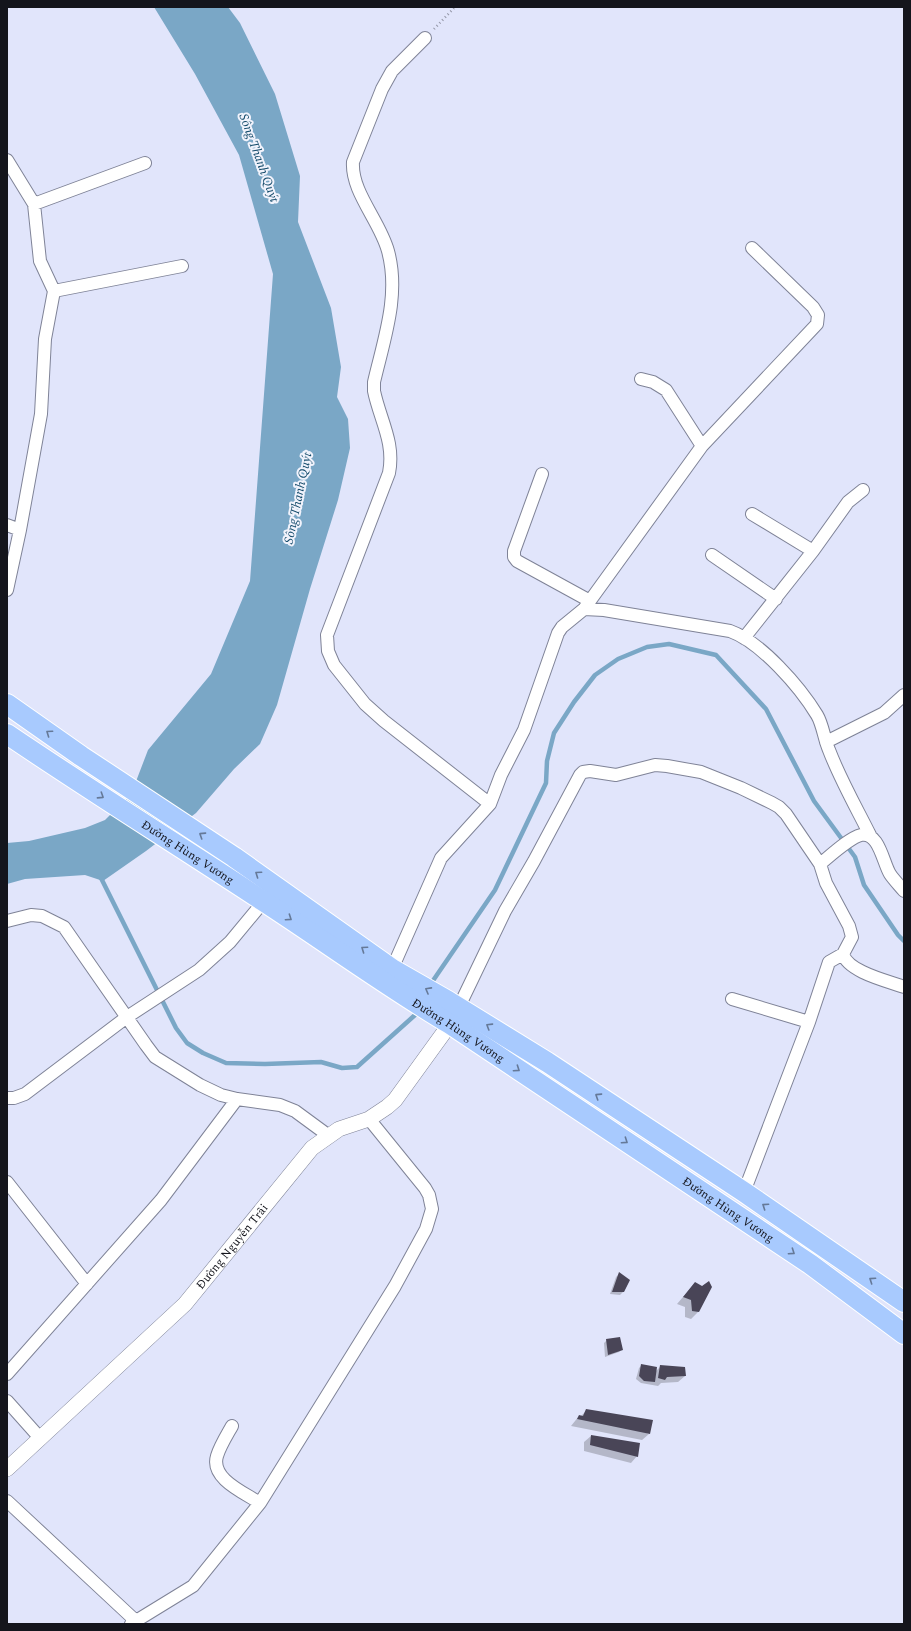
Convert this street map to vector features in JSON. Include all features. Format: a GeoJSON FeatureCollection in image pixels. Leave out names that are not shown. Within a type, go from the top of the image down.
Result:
{"type":"FeatureCollection","features":[{"type":"Feature","properties":{"kind":"highway","name":"Đường Hùng Vương"},"geometry":{"type":"LineString","coordinates":[[7,704],[81,756],[234,857],[401,981]]}},
{"type":"Feature","properties":{"kind":"highway","name":"Đường Hùng Vương"},"geometry":{"type":"LineString","coordinates":[[7,734],[264,901],[452,1011],[547,1062],[744,1192],[904,1302]]}},
{"type":"Feature","properties":{"kind":"highway","name":"Đường Hùng Vương"},"geometry":{"type":"LineString","coordinates":[[452,1011],[810,1264],[904,1334]]}},
{"type":"Feature","properties":{"kind":"street"},"geometry":{"type":"LineString","coordinates":[[425,38],[392,71],[382,89],[353,162],[352,172],[355,182],[380,230],[388,250],[391,268],[392,303],[374,382],[374,391],[390,443],[392,459],[390,473],[327,635],[328,651],[334,665],[366,704],[384,721],[490,804]]}},
{"type":"Feature","properties":{"kind":"street"},"geometry":{"type":"LineString","coordinates":[[7,160],[34,204],[40,261],[54,290],[45,339],[41,414],[20,530],[7,590]]}},
{"type":"Feature","properties":{"kind":"street"},"geometry":{"type":"LineString","coordinates":[[34,204],[145,163]]}},
{"type":"Feature","properties":{"kind":"street"},"geometry":{"type":"LineString","coordinates":[[401,981],[441,858],[490,804],[501,775],[524,730],[558,634],[562,627],[587,605],[702,446],[817,324],[818,315],[813,307],[752,248]]}},
{"type":"Feature","properties":{"kind":"street"},"geometry":{"type":"LineString","coordinates":[[54,290],[182,266]]}},
{"type":"Feature","properties":{"kind":"street"},"geometry":{"type":"LineString","coordinates":[[642,379],[653,382],[666,390],[702,446]]}},
{"type":"Feature","properties":{"kind":"street"},"geometry":{"type":"LineString","coordinates":[[542,474],[514,551],[514,558],[587,605],[604,610],[730,631],[744,638],[772,660],[794,684],[817,716],[829,750],[870,836],[877,844],[890,874],[904,892]]}},
{"type":"Feature","properties":{"kind":"street"},"geometry":{"type":"LineString","coordinates":[[744,638],[776,599],[848,502],[863,490]]}},
{"type":"Feature","properties":{"kind":"street"},"geometry":{"type":"LineString","coordinates":[[752,514],[812,551]]}},
{"type":"Feature","properties":{"kind":"street"},"geometry":{"type":"LineString","coordinates":[[7,525],[20,530]]}},
{"type":"Feature","properties":{"kind":"street"},"geometry":{"type":"LineString","coordinates":[[712,555],[776,599]]}},
{"type":"Feature","properties":{"kind":"street"},"geometry":{"type":"LineString","coordinates":[[826,742],[884,713],[904,695]]}},
{"type":"Feature","properties":{"kind":"street"},"geometry":{"type":"LineString","coordinates":[[452,1011],[505,911],[534,862],[577,779],[583,772],[590,771],[616,775],[656,765],[701,772],[741,788],[779,807],[820,864],[826,883],[851,932],[852,937],[851,942],[843,951],[843,954],[829,962],[809,1022],[744,1192]]}},
{"type":"Feature","properties":{"kind":"street"},"geometry":{"type":"LineString","coordinates":[[820,864],[860,835],[870,836]]}},
{"type":"Feature","properties":{"kind":"street"},"geometry":{"type":"LineString","coordinates":[[7,1098],[14,1098],[25,1094],[127,1017],[199,970],[216,956],[264,901]]}},
{"type":"Feature","properties":{"kind":"street"},"geometry":{"type":"LineString","coordinates":[[7,921],[31,915],[42,916],[64,927],[155,1057],[200,1086],[221,1095],[237,1099],[280,1105],[300,1115],[329,1136]]}},
{"type":"Feature","properties":{"kind":"street"},"geometry":{"type":"LineString","coordinates":[[843,954],[847,962],[863,972],[904,987]]}},
{"type":"Feature","properties":{"kind":"street"},"geometry":{"type":"LineString","coordinates":[[732,999],[809,1022]]}},
{"type":"Feature","properties":{"kind":"street","name":"Đường Nguyễn Trãi"},"geometry":{"type":"LineString","coordinates":[[7,1469],[185,1304],[312,1148],[339,1129],[369,1119],[387,1107],[394,1100],[452,1011]]}},
{"type":"Feature","properties":{"kind":"street"},"geometry":{"type":"LineString","coordinates":[[7,1374],[161,1200],[237,1099]]}},
{"type":"Feature","properties":{"kind":"street"},"geometry":{"type":"LineString","coordinates":[[7,1501],[136,1623],[193,1586],[260,1503],[395,1286],[426,1229],[432,1208],[429,1195],[369,1119]]}},
{"type":"Feature","properties":{"kind":"street"},"geometry":{"type":"LineString","coordinates":[[7,1182],[87,1284]]}},
{"type":"Feature","properties":{"kind":"street"},"geometry":{"type":"LineString","coordinates":[[7,1401],[40,1438]]}},
{"type":"Feature","properties":{"kind":"street"},"geometry":{"type":"LineString","coordinates":[[232,1426],[216,1457],[216,1465],[219,1472],[228,1482],[260,1503]]}},
{"type":"Feature","properties":{"kind":"path"},"geometry":{"type":"LineString","coordinates":[[425,38],[455,7]]}},
{"type":"Feature","properties":{"kind":"water","name":"Sông Thanh Quýt"},"geometry":{"type":"Polygon","coordinates":[[[154,7],[228,7],[240,23],[275,94],[300,176],[298,222],[331,308],[341,367],[337,397],[348,419],[350,448],[338,500],[310,589],[277,705],[260,744],[234,769],[196,813],[103,881],[85,875],[25,879],[7,884],[7,843],[29,841],[85,828],[105,820],[128,797],[135,784],[148,750],[211,674],[250,581],[273,274],[239,155],[195,74],[154,7]]]}},
{"type":"Feature","properties":{"kind":"building"},"geometry":{"type":"Polygon","coordinates":[[[619,1272],[630,1280],[624,1292],[612,1292],[619,1272]]]}},
{"type":"Feature","properties":{"kind":"building"},"geometry":{"type":"Polygon","coordinates":[[[709,1281],[712,1287],[699,1312],[692,1311],[691,1300],[683,1297],[695,1282],[702,1286],[709,1281]]]}},
{"type":"Feature","properties":{"kind":"building"},"geometry":{"type":"Polygon","coordinates":[[[620,1337],[623,1350],[608,1355],[606,1339],[620,1337]]]}},
{"type":"Feature","properties":{"kind":"building"},"geometry":{"type":"Polygon","coordinates":[[[641,1364],[657,1367],[655,1382],[644,1381],[639,1376],[641,1364]]]}},
{"type":"Feature","properties":{"kind":"building"},"geometry":{"type":"Polygon","coordinates":[[[660,1365],[685,1367],[686,1376],[667,1377],[665,1380],[658,1378],[660,1365]]]}},
{"type":"Feature","properties":{"kind":"building"},"geometry":{"type":"Polygon","coordinates":[[[586,1409],[653,1420],[650,1434],[577,1419],[579,1415],[583,1416],[586,1409]]]}},
{"type":"Feature","properties":{"kind":"building"},"geometry":{"type":"Polygon","coordinates":[[[591,1435],[640,1443],[638,1457],[590,1445],[591,1435]]]}},
{"type":"Feature","properties":{"kind":"waterway"},"geometry":{"type":"LineString","coordinates":[[430,985],[495,890],[546,783],[547,761],[554,733],[574,702],[595,675],[618,659],[647,647],[669,644],[716,655],[766,709],[814,801],[855,857],[864,885],[898,935],[904,941]]}},
{"type":"Feature","properties":{"kind":"waterway"},"geometry":{"type":"LineString","coordinates":[[100,876],[176,1028],[187,1043],[203,1053],[226,1063],[265,1064],[321,1062],[342,1068],[357,1067],[415,1015],[418,1010]]}}]}
